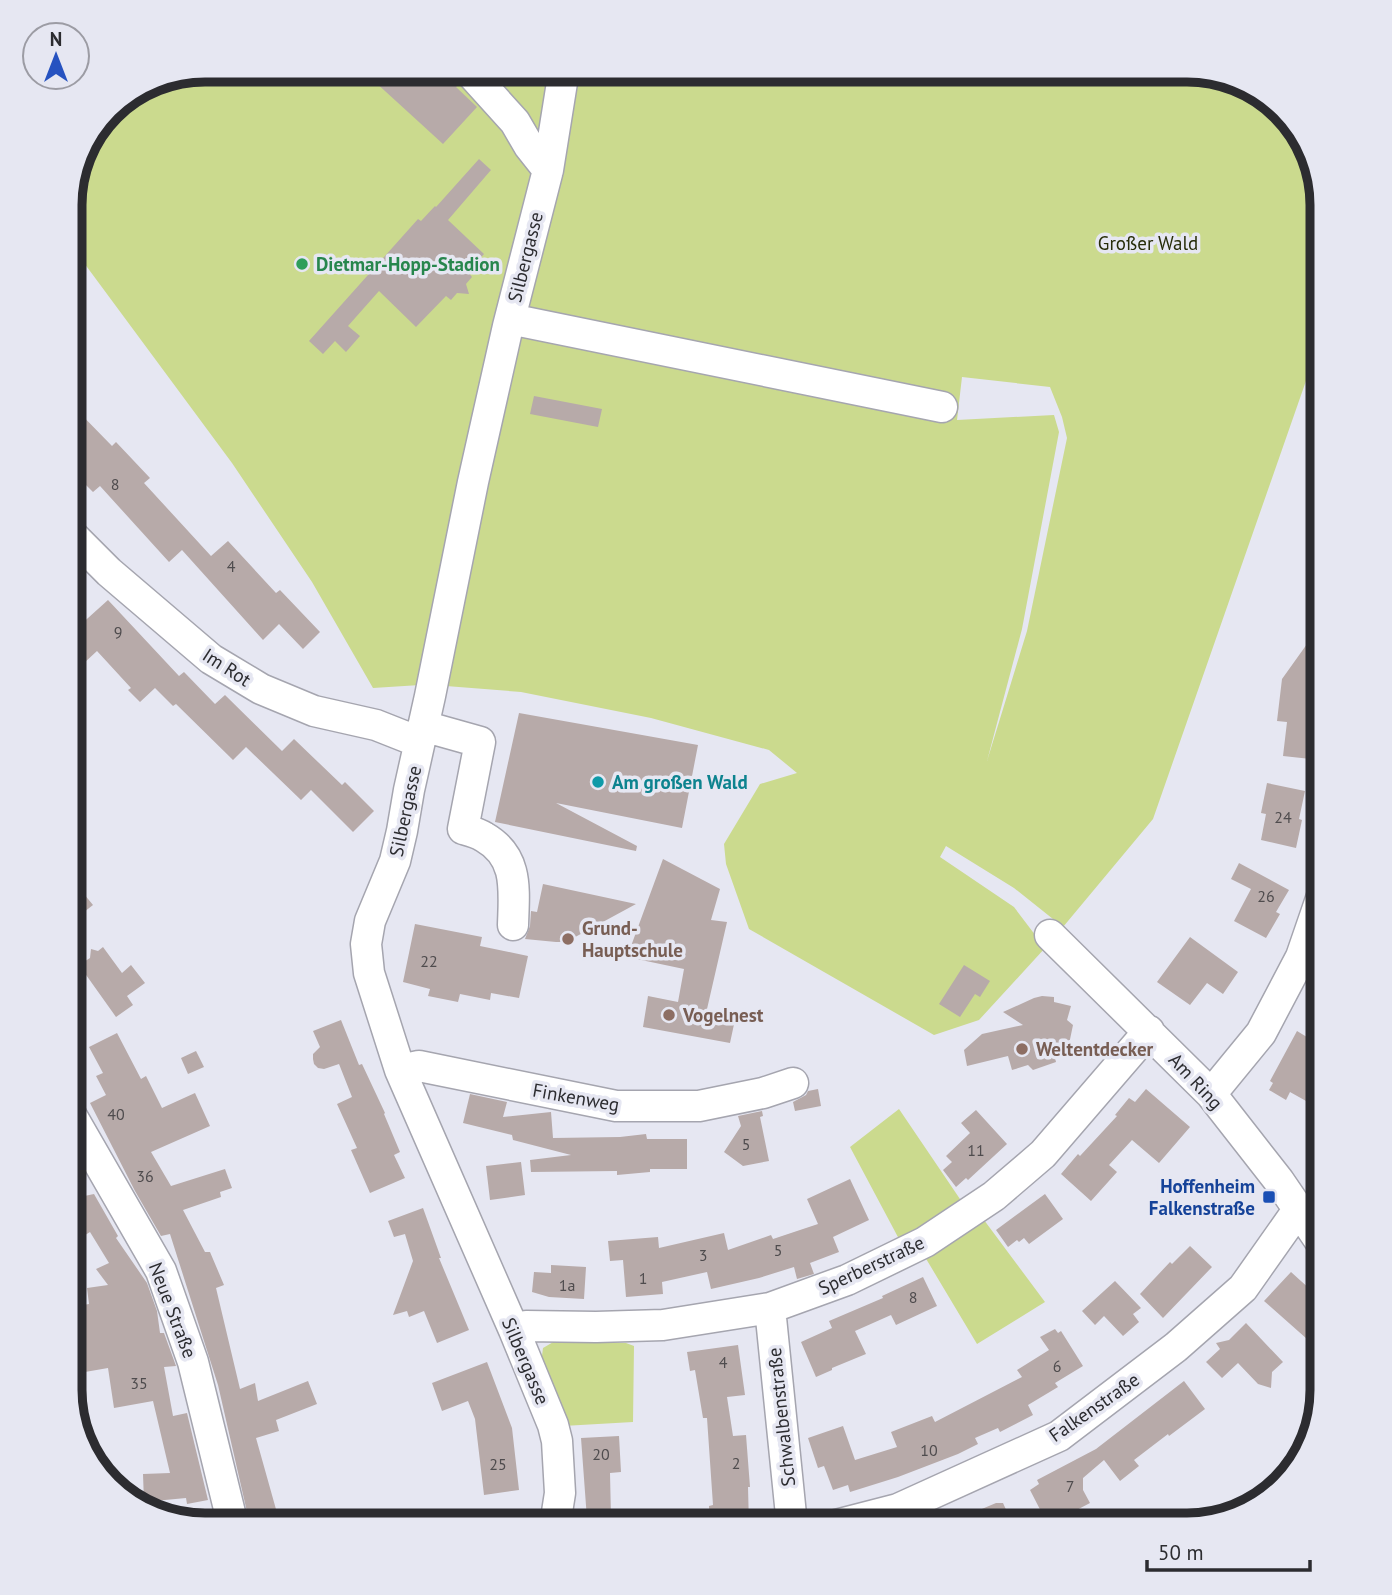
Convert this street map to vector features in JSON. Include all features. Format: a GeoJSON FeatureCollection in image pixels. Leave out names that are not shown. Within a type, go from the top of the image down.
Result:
{"type":"FeatureCollection","features":[{"type":"Feature","properties":{"kind":"street"},"geometry":{"type":"LineString","coordinates":[[479,82],[515,122],[548,170]]}},
{"type":"Feature","properties":{"kind":"street","name":"Silbergasse"},"geometry":{"type":"LineString","coordinates":[[557,1513],[560,1493],[557,1441],[553,1425],[400,1070],[369,973],[366,944],[370,921],[396,861],[473,482],[509,319],[548,170],[562,82]]}},
{"type":"Feature","properties":{"kind":"street"},"geometry":{"type":"LineString","coordinates":[[509,319],[942,407]]}},
{"type":"Feature","properties":{"kind":"street","name":"Im Rot"},"geometry":{"type":"LineString","coordinates":[[83,546],[109,572],[211,659],[261,689],[314,711],[421,734],[480,742],[463,829],[485,837],[505,854],[514,877],[513,925]]}},
{"type":"Feature","properties":{"kind":"street"},"geometry":{"type":"LineString","coordinates":[[1211,1094],[1261,1033],[1301,957],[1310,931]]}},
{"type":"Feature","properties":{"kind":"street","name":"Am Ring"},"geometry":{"type":"LineString","coordinates":[[1050,934],[1211,1094],[1279,1181],[1310,1227]]}},
{"type":"Feature","properties":{"kind":"street","name":"Sperberstraße"},"geometry":{"type":"LineString","coordinates":[[514,1331],[526,1326],[663,1325],[770,1308],[847,1280],[925,1242],[994,1196],[1043,1154],[1149,1031]]}},
{"type":"Feature","properties":{"kind":"street","name":"Finkenweg"},"geometry":{"type":"LineString","coordinates":[[400,1070],[419,1066],[616,1106],[699,1106],[763,1093],[793,1083]]}},
{"type":"Feature","properties":{"kind":"street","name":"Neue Straße"},"geometry":{"type":"LineString","coordinates":[[82,1134],[161,1270],[193,1362],[230,1513]]}},
{"type":"Feature","properties":{"kind":"street","name":"Falkenstraße"},"geometry":{"type":"LineString","coordinates":[[882,1513],[898,1509],[1059,1436],[1176,1347],[1243,1288],[1298,1210]]}},
{"type":"Feature","properties":{"kind":"street","name":"Schwalbenstraße"},"geometry":{"type":"LineString","coordinates":[[770,1308],[791,1513]]}},
{"type":"Feature","properties":{"kind":"green space","name":"Großer Wald"},"geometry":{"type":"Polygon","coordinates":[[[205,82],[1203,83],[1234,92],[1262,108],[1284,130],[1303,166],[1310,205],[1310,369],[1153,819],[1063,927],[1014,888],[946,846],[940,857],[1014,907],[1045,948],[979,1020],[934,1035],[749,929],[726,864],[724,844],[760,784],[797,773],[769,750],[651,718],[521,692],[446,686],[442,564],[420,685],[373,688],[312,582],[232,463],[83,262],[83,189],[95,151],[108,130],[124,113],[144,99],[173,86],[205,82]],[[962,377],[957,420],[1054,415],[1059,432],[1022,629],[987,761],[1027,631],[1067,438],[1050,387],[962,377]]]}},
{"type":"Feature","properties":{"kind":"green space"},"geometry":{"type":"Polygon","coordinates":[[[899,1109],[962,1202],[899,1239],[850,1147],[899,1109]]]}},
{"type":"Feature","properties":{"kind":"green space"},"geometry":{"type":"Polygon","coordinates":[[[984,1220],[1045,1302],[977,1344],[925,1257],[984,1220]]]}},
{"type":"Feature","properties":{"kind":"green space"},"geometry":{"type":"Polygon","coordinates":[[[555,1341],[626,1343],[634,1346],[633,1422],[563,1426],[541,1364],[543,1348],[555,1341]]]}},
{"type":"Feature","properties":{"kind":"building"},"geometry":{"type":"Polygon","coordinates":[[[375,82],[457,82],[456,87],[477,107],[443,144],[375,82]]]}},
{"type":"Feature","properties":{"kind":"building"},"geometry":{"type":"Polygon","coordinates":[[[479,159],[491,170],[448,220],[484,254],[468,272],[472,277],[466,284],[469,294],[457,293],[451,300],[446,296],[416,327],[379,291],[348,326],[360,336],[346,352],[335,341],[323,354],[309,341],[418,219],[421,221],[436,207],[479,159]]]}},
{"type":"Feature","properties":{"kind":"building"},"geometry":{"type":"Polygon","coordinates":[[[534,396],[602,409],[598,427],[530,414],[534,396]]]}},
{"type":"Feature","properties":{"kind":"building"},"geometry":{"type":"Polygon","coordinates":[[[83,416],[112,446],[116,442],[150,478],[144,483],[211,556],[228,541],[276,593],[280,590],[320,632],[303,649],[279,624],[263,640],[182,550],[169,562],[100,486],[93,492],[83,482],[83,416]]]}},
{"type":"Feature","properties":{"kind":"building"},"geometry":{"type":"Polygon","coordinates":[[[108,600],[179,676],[184,672],[215,704],[225,695],[282,751],[294,739],[342,785],[345,782],[374,811],[353,832],[311,790],[301,800],[246,747],[233,760],[176,704],[173,706],[155,688],[140,702],[128,690],[131,688],[97,651],[83,664],[83,637],[85,635],[83,623],[108,600]]]}},
{"type":"Feature","properties":{"kind":"building"},"geometry":{"type":"Polygon","coordinates":[[[1310,640],[1310,759],[1283,756],[1287,722],[1277,721],[1282,679],[1310,640]]]}},
{"type":"Feature","properties":{"kind":"building","name":"Am großen Wald"},"geometry":{"type":"Polygon","coordinates":[[[519,713],[698,745],[682,828],[556,803],[637,846],[636,851],[495,822],[519,713]]]}},
{"type":"Feature","properties":{"kind":"building"},"geometry":{"type":"Polygon","coordinates":[[[1267,783],[1305,791],[1296,848],[1261,840],[1266,814],[1261,813],[1267,783]]]}},
{"type":"Feature","properties":{"kind":"building"},"geometry":{"type":"Polygon","coordinates":[[[663,859],[720,889],[711,920],[727,922],[707,1009],[736,1015],[730,1043],[643,1027],[648,996],[678,1002],[684,969],[627,957],[663,859]]]}},
{"type":"Feature","properties":{"kind":"building"},"geometry":{"type":"Polygon","coordinates":[[[1239,863],[1289,890],[1276,912],[1280,914],[1266,938],[1234,921],[1251,889],[1231,879],[1239,863]]]}},
{"type":"Feature","properties":{"kind":"building"},"geometry":{"type":"Polygon","coordinates":[[[543,884],[636,904],[566,942],[525,939],[530,926],[531,911],[537,912],[543,884]]]}},
{"type":"Feature","properties":{"kind":"building"},"geometry":{"type":"Polygon","coordinates":[[[82,892],[93,905],[82,913],[82,892]]]}},
{"type":"Feature","properties":{"kind":"building"},"geometry":{"type":"Polygon","coordinates":[[[415,924],[482,937],[480,946],[528,956],[519,998],[491,993],[490,1000],[460,994],[458,1002],[428,996],[430,989],[403,982],[415,924]]]}},
{"type":"Feature","properties":{"kind":"building"},"geometry":{"type":"Polygon","coordinates":[[[1190,937],[1238,972],[1223,994],[1207,983],[1190,1005],[1157,982],[1190,937]]]}},
{"type":"Feature","properties":{"kind":"building"},"geometry":{"type":"Polygon","coordinates":[[[103,947],[122,973],[131,965],[145,983],[127,996],[133,1005],[116,1017],[82,970],[82,963],[90,958],[91,949],[98,951],[103,947]]]}},
{"type":"Feature","properties":{"kind":"building"},"geometry":{"type":"Polygon","coordinates":[[[964,965],[990,981],[980,997],[975,994],[960,1017],[939,1004],[964,965]]]}},
{"type":"Feature","properties":{"kind":"building"},"geometry":{"type":"Polygon","coordinates":[[[1042,996],[1054,997],[1054,1002],[1071,1006],[1067,1020],[1073,1025],[1068,1049],[1052,1046],[1056,1062],[1033,1070],[1028,1065],[1012,1070],[1008,1056],[967,1066],[964,1050],[982,1034],[1023,1025],[1003,1012],[1042,996]]]}},
{"type":"Feature","properties":{"kind":"building"},"geometry":{"type":"Polygon","coordinates":[[[341,1020],[359,1065],[362,1064],[385,1113],[400,1152],[394,1155],[405,1178],[370,1193],[351,1150],[357,1148],[337,1104],[352,1097],[339,1064],[324,1069],[318,1068],[313,1059],[313,1054],[320,1047],[313,1031],[341,1020]]]}},
{"type":"Feature","properties":{"kind":"building"},"geometry":{"type":"Polygon","coordinates":[[[1297,1031],[1310,1039],[1310,1061],[1307,1066],[1310,1068],[1310,1103],[1290,1092],[1286,1100],[1269,1090],[1273,1083],[1270,1081],[1297,1031]]]}},
{"type":"Feature","properties":{"kind":"building"},"geometry":{"type":"Polygon","coordinates":[[[117,1033],[141,1079],[146,1076],[162,1108],[195,1093],[210,1126],[151,1152],[171,1186],[225,1169],[232,1188],[220,1192],[221,1197],[183,1210],[205,1252],[210,1252],[224,1285],[216,1288],[240,1389],[255,1383],[258,1401],[308,1381],[317,1404],[276,1420],[279,1431],[256,1438],[277,1513],[247,1513],[218,1385],[170,1234],[161,1236],[90,1103],[106,1095],[96,1076],[103,1073],[89,1047],[117,1033]]]}},
{"type":"Feature","properties":{"kind":"building"},"geometry":{"type":"Polygon","coordinates":[[[196,1051],[204,1067],[188,1074],[181,1058],[196,1051]]]}},
{"type":"Feature","properties":{"kind":"building"},"geometry":{"type":"Polygon","coordinates":[[[818,1089],[821,1106],[795,1111],[793,1102],[808,1091],[818,1089]]]}},
{"type":"Feature","properties":{"kind":"building"},"geometry":{"type":"Polygon","coordinates":[[[1146,1089],[1190,1127],[1159,1163],[1132,1140],[1109,1165],[1117,1172],[1091,1201],[1061,1174],[1117,1116],[1115,1115],[1129,1098],[1135,1102],[1146,1089]]]}},
{"type":"Feature","properties":{"kind":"building"},"geometry":{"type":"Polygon","coordinates":[[[470,1094],[507,1102],[503,1117],[551,1112],[553,1138],[646,1134],[647,1139],[687,1139],[687,1169],[650,1169],[650,1172],[617,1175],[617,1171],[531,1172],[530,1160],[571,1155],[513,1140],[512,1135],[463,1123],[470,1094]]]}},
{"type":"Feature","properties":{"kind":"building"},"geometry":{"type":"Polygon","coordinates":[[[976,1110],[1007,1144],[968,1180],[966,1178],[956,1187],[943,1170],[952,1162],[946,1156],[970,1133],[961,1123],[976,1110]]]}},
{"type":"Feature","properties":{"kind":"building"},"geometry":{"type":"Polygon","coordinates":[[[762,1111],[763,1116],[760,1117],[769,1161],[743,1166],[724,1152],[741,1126],[738,1116],[762,1111]]]}},
{"type":"Feature","properties":{"kind":"building"},"geometry":{"type":"Polygon","coordinates":[[[521,1162],[525,1195],[490,1200],[486,1166],[521,1162]]]}},
{"type":"Feature","properties":{"kind":"building"},"geometry":{"type":"Polygon","coordinates":[[[850,1179],[869,1220],[833,1237],[839,1252],[810,1263],[814,1274],[797,1279],[794,1267],[711,1289],[707,1272],[662,1282],[663,1294],[626,1297],[623,1260],[610,1261],[608,1241],[658,1237],[659,1248],[724,1233],[728,1250],[771,1235],[773,1239],[818,1224],[807,1199],[850,1179]]]}},
{"type":"Feature","properties":{"kind":"building"},"geometry":{"type":"Polygon","coordinates":[[[94,1194],[118,1236],[116,1238],[147,1283],[157,1311],[160,1333],[164,1333],[176,1366],[164,1367],[173,1416],[187,1413],[208,1500],[187,1504],[186,1498],[154,1501],[144,1496],[143,1474],[170,1473],[153,1401],[114,1408],[108,1368],[85,1372],[82,1354],[82,1305],[89,1304],[87,1288],[108,1285],[96,1269],[109,1263],[90,1232],[82,1237],[82,1196],[94,1194]]]}},
{"type":"Feature","properties":{"kind":"building"},"geometry":{"type":"Polygon","coordinates":[[[1045,1194],[1063,1219],[1029,1244],[1024,1238],[1008,1247],[996,1230],[1045,1194]]]}},
{"type":"Feature","properties":{"kind":"building"},"geometry":{"type":"Polygon","coordinates":[[[423,1208],[439,1258],[469,1330],[437,1343],[424,1311],[409,1317],[407,1311],[393,1315],[413,1261],[405,1234],[394,1237],[388,1221],[423,1208]]]}},
{"type":"Feature","properties":{"kind":"building"},"geometry":{"type":"Polygon","coordinates":[[[1190,1246],[1212,1267],[1163,1318],[1140,1294],[1170,1262],[1172,1264],[1190,1246]]]}},
{"type":"Feature","properties":{"kind":"building"},"geometry":{"type":"Polygon","coordinates":[[[551,1265],[586,1267],[584,1299],[549,1297],[532,1292],[534,1272],[551,1273],[551,1265]]]}},
{"type":"Feature","properties":{"kind":"building"},"geometry":{"type":"Polygon","coordinates":[[[1291,1272],[1310,1289],[1310,1336],[1307,1339],[1264,1301],[1291,1272]]]}},
{"type":"Feature","properties":{"kind":"building"},"geometry":{"type":"Polygon","coordinates":[[[923,1277],[937,1306],[896,1325],[891,1315],[855,1331],[866,1354],[816,1377],[801,1342],[832,1328],[829,1321],[923,1277]]]}},
{"type":"Feature","properties":{"kind":"building"},"geometry":{"type":"Polygon","coordinates":[[[1115,1281],[1141,1308],[1133,1314],[1139,1322],[1123,1336],[1104,1316],[1095,1325],[1082,1311],[1115,1281]]]}},
{"type":"Feature","properties":{"kind":"building"},"geometry":{"type":"Polygon","coordinates":[[[1246,1323],[1283,1362],[1272,1372],[1271,1388],[1258,1384],[1238,1363],[1222,1378],[1206,1362],[1220,1349],[1216,1343],[1229,1340],[1246,1323]]]}},
{"type":"Feature","properties":{"kind":"building"},"geometry":{"type":"Polygon","coordinates":[[[1055,1329],[1058,1333],[1061,1331],[1083,1366],[1055,1383],[1058,1387],[1028,1405],[1033,1415],[1000,1432],[998,1428],[975,1438],[978,1444],[958,1454],[850,1492],[848,1485],[833,1490],[824,1466],[818,1468],[808,1438],[843,1426],[855,1460],[897,1447],[891,1432],[932,1416],[935,1422],[1022,1377],[1017,1370],[1049,1350],[1040,1337],[1055,1329]]]}},
{"type":"Feature","properties":{"kind":"building"},"geometry":{"type":"Polygon","coordinates":[[[738,1345],[745,1395],[727,1397],[733,1436],[746,1435],[750,1487],[749,1513],[709,1513],[709,1506],[713,1505],[707,1418],[703,1418],[695,1370],[690,1371],[687,1352],[738,1345]]]}},
{"type":"Feature","properties":{"kind":"building"},"geometry":{"type":"Polygon","coordinates":[[[487,1362],[512,1428],[519,1490],[484,1495],[475,1419],[468,1401],[442,1411],[432,1383],[487,1362]]]}},
{"type":"Feature","properties":{"kind":"building"},"geometry":{"type":"Polygon","coordinates":[[[1184,1381],[1205,1409],[1134,1460],[1139,1466],[1120,1481],[1104,1460],[1083,1478],[1083,1490],[1090,1503],[1071,1513],[1042,1513],[1030,1490],[1039,1484],[1037,1480],[1096,1449],[1184,1381]]]}},
{"type":"Feature","properties":{"kind":"building"},"geometry":{"type":"Polygon","coordinates":[[[619,1436],[621,1472],[610,1473],[611,1513],[587,1513],[581,1438],[619,1436]]]}},
{"type":"Feature","properties":{"kind":"building"},"geometry":{"type":"Polygon","coordinates":[[[996,1503],[1003,1503],[1008,1513],[972,1513],[996,1503]]]}},
{"type":"Feature","properties":{"kind":"place","name":"Dietmar-Hopp-Stadion"},"geometry":{"type":"Point","coordinates":[302,264]}},
{"type":"Feature","properties":{"kind":"place","name":"Am großen Wald"},"geometry":{"type":"Point","coordinates":[598,782]}},
{"type":"Feature","properties":{"kind":"place","name":"Grund- Hauptschule"},"geometry":{"type":"Point","coordinates":[568,939]}},
{"type":"Feature","properties":{"kind":"place","name":"Vogelnest"},"geometry":{"type":"Point","coordinates":[669,1015]}},
{"type":"Feature","properties":{"kind":"place","name":"Weltentdecker"},"geometry":{"type":"Point","coordinates":[1022,1049]}},
{"type":"Feature","properties":{"kind":"place","name":"Hoffenheim Falkenstraße"},"geometry":{"type":"Point","coordinates":[1269,1197]}}]}
